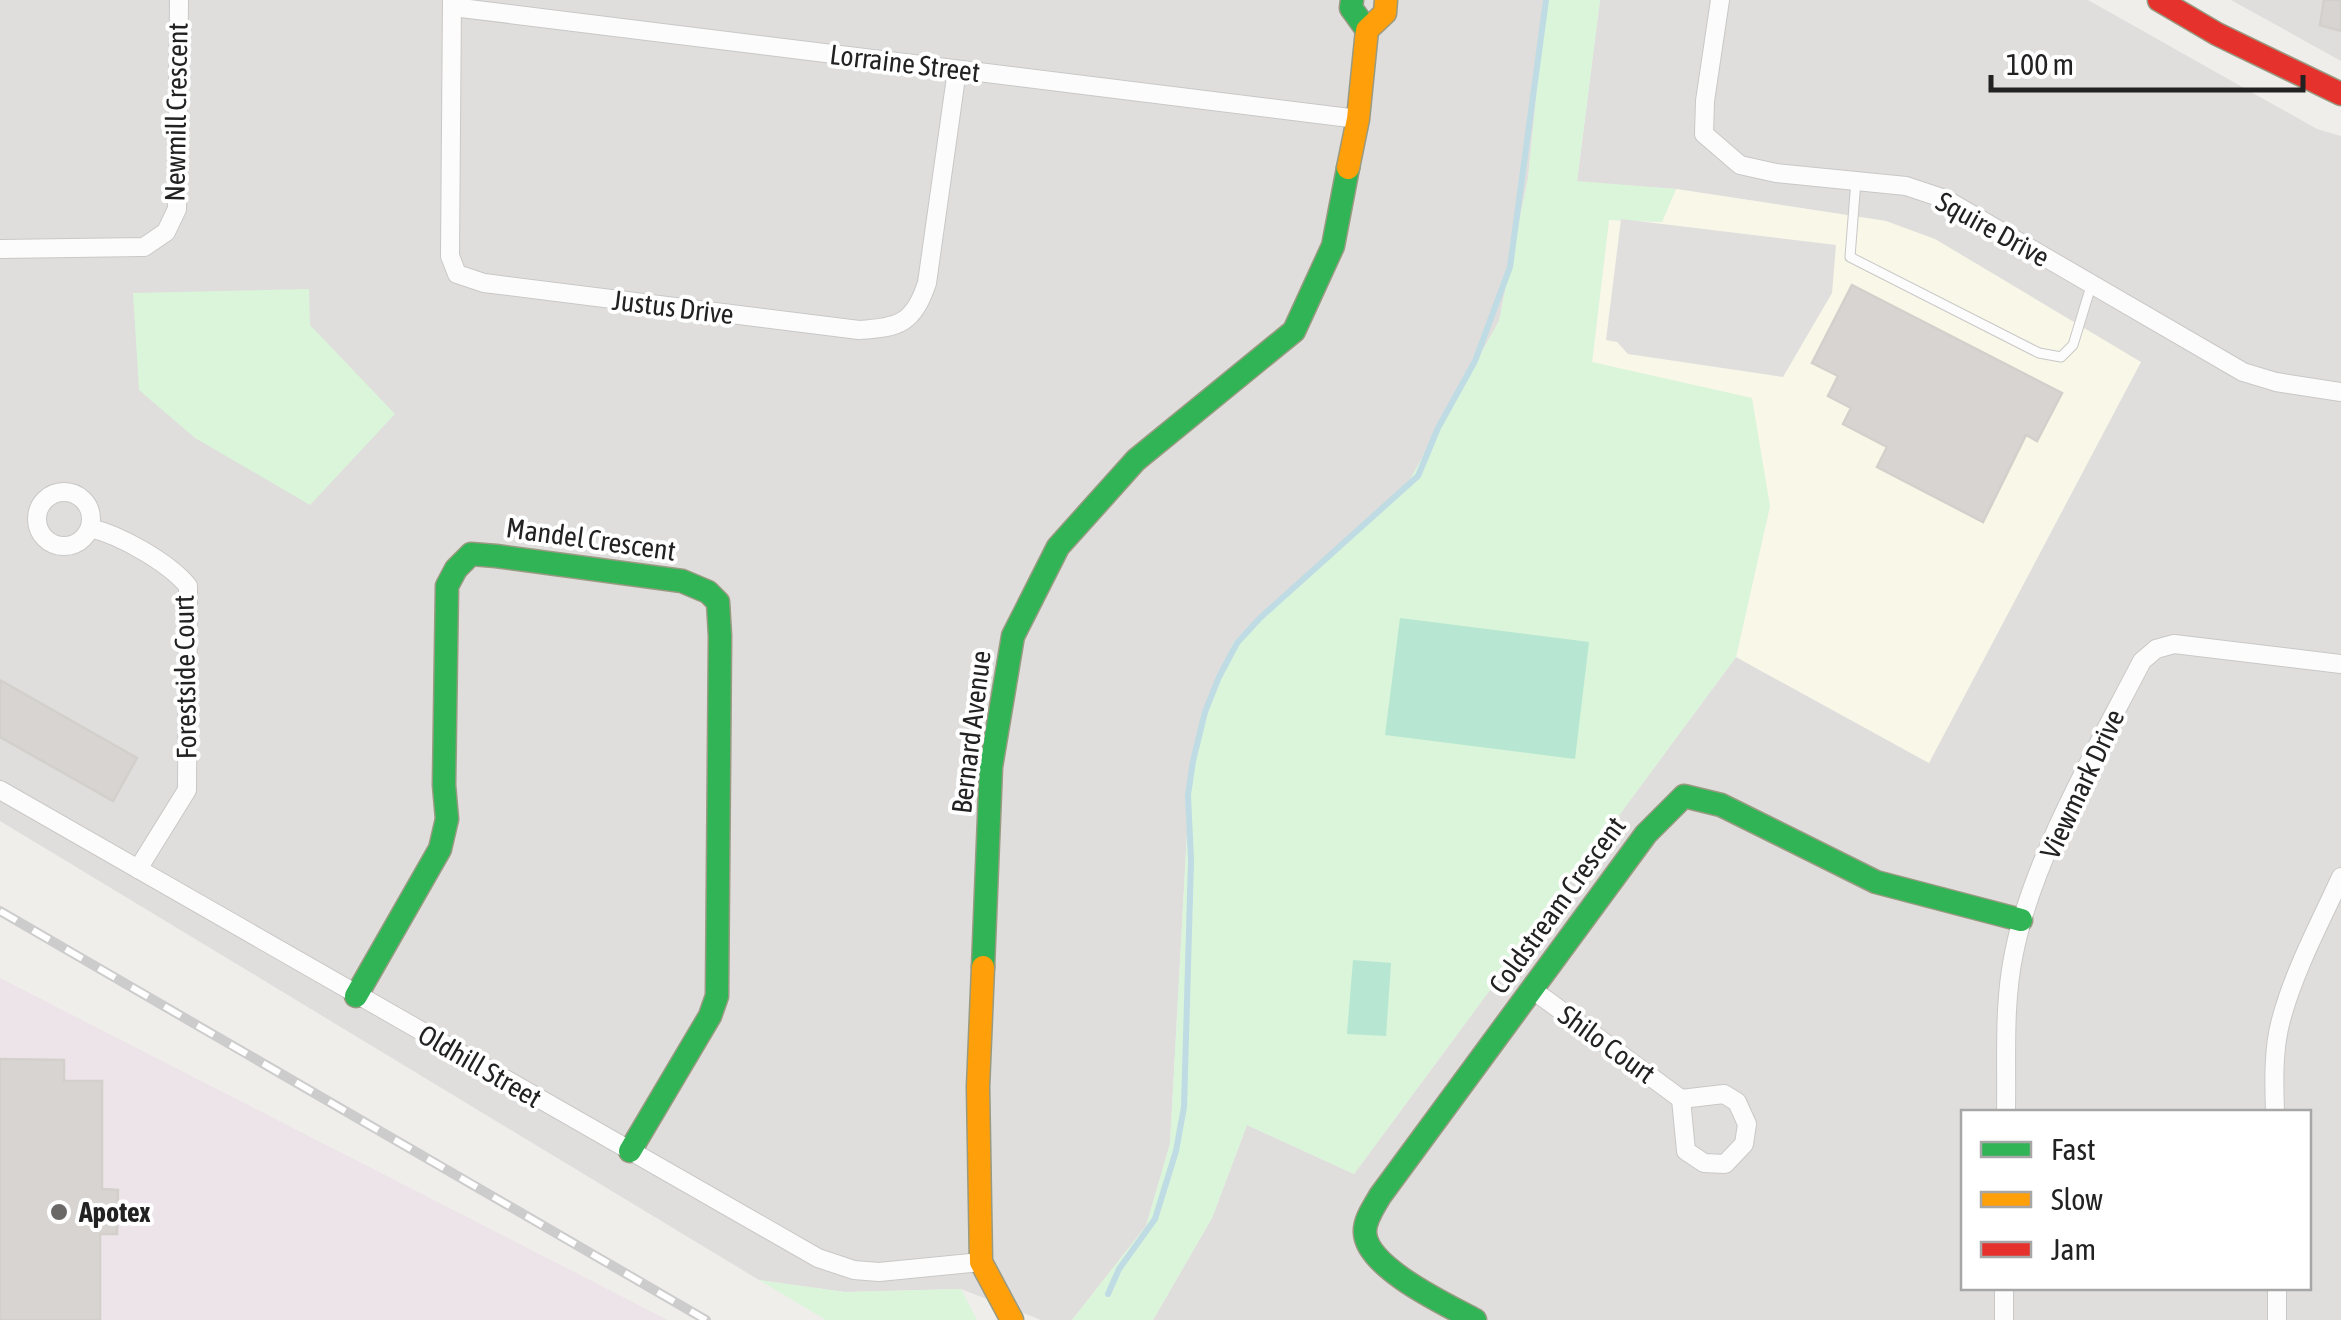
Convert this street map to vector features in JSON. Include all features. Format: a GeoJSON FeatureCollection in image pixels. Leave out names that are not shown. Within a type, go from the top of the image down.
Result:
{"type":"FeatureCollection","features":[{"type":"Feature","properties":{"kind":"street","name":"Newmill Crescent"},"geometry":{"type":"LineString","coordinates":[[0,249],[144,248],[166,232],[176,209],[178,0]]}},
{"type":"Feature","properties":{"kind":"street"},"geometry":{"type":"LineString","coordinates":[[1352,0],[1351,8],[1367,30]]}},
{"type":"Feature","properties":{"kind":"street","name":"Bernard Avenue"},"geometry":{"type":"LineString","coordinates":[[1012,1320],[981,1262],[978,1086],[991,766],[1013,636],[1058,546],[1136,460],[1294,331],[1333,246],[1358,119],[1367,30],[1386,13],[1386,0]]}},
{"type":"Feature","properties":{"kind":"street","name":"Squire Drive"},"geometry":{"type":"LineString","coordinates":[[1720,0],[1704,134],[1740,165],[1776,174],[1906,186],[1945,199],[2243,372],[2276,382],[2341,392]]}},
{"type":"Feature","properties":{"kind":"street"},"geometry":{"type":"LineString","coordinates":[[2159,0],[2217,34],[2341,94]]}},
{"type":"Feature","properties":{"kind":"street","name":"Lorraine Street"},"geometry":{"type":"LineString","coordinates":[[452,3],[1358,119]]}},
{"type":"Feature","properties":{"kind":"street","name":"Justus Drive"},"geometry":{"type":"LineString","coordinates":[[452,3],[450,256],[457,274],[484,283],[859,330],[885,329],[908,320],[921,301],[932,258],[957,70]]}},
{"type":"Feature","properties":{"kind":"street","name":"Forestside Court"},"geometry":{"type":"LineString","coordinates":[[90,528],[109,532],[174,569],[188,586],[187,790],[138,869]]}},
{"type":"Feature","properties":{"kind":"street","name":"Mandel Crescent"},"geometry":{"type":"LineString","coordinates":[[356,996],[440,849],[447,819],[447,586],[456,569],[471,554],[496,556],[682,580],[708,592],[718,602],[720,636],[717,996],[710,1016],[630,1151]]}},
{"type":"Feature","properties":{"kind":"street","name":"Viewmark Drive"},"geometry":{"type":"LineString","coordinates":[[2006,1110],[2007,1004],[2022,920],[2056,836],[2142,660],[2156,648],[2174,644],[2341,664]]}},
{"type":"Feature","properties":{"kind":"street","name":"Oldhill Street"},"geometry":{"type":"LineString","coordinates":[[0,790],[818,1258],[854,1270],[879,1272],[981,1262]]}},
{"type":"Feature","properties":{"kind":"street","name":"Coldstream Crescent"},"geometry":{"type":"LineString","coordinates":[[1475,1320],[1386,1267],[1364,1234],[1380,1196],[1646,834],[1684,796],[1721,805],[1876,882],[2022,920]]}},
{"type":"Feature","properties":{"kind":"street"},"geometry":{"type":"LineString","coordinates":[[2274,1110],[2280,1024],[2290,991],[2341,877]]}},
{"type":"Feature","properties":{"kind":"street","name":"Shilo Court"},"geometry":{"type":"LineString","coordinates":[[1533,990],[1681,1099],[1724,1094],[1738,1102],[1747,1124],[1744,1144],[1725,1164],[1704,1163],[1686,1151],[1681,1099]]}},
{"type":"Feature","properties":{"kind":"street"},"geometry":{"type":"LineString","coordinates":[[2004,1290],[2004,1320]]}},
{"type":"Feature","properties":{"kind":"street"},"geometry":{"type":"LineString","coordinates":[[2277,1290],[2277,1320]]}},
{"type":"Feature","properties":{"kind":"lane"},"geometry":{"type":"LineString","coordinates":[[1856,180],[1850,257],[2039,352],[2062,357],[2073,345],[2090,286]]}},
{"type":"Feature","properties":{"kind":"shaded area"},"geometry":{"type":"Polygon","coordinates":[[[0,0],[1546,0],[1528,178],[1499,321],[1404,491],[1307,573],[1233,643],[1191,760],[1170,1144],[1146,1226],[1072,1320],[1041,1320],[961,1289],[845,1292],[759,1280],[0,821],[0,0]]]}},
{"type":"Feature","properties":{"kind":"shaded area"},"geometry":{"type":"Polygon","coordinates":[[[1600,0],[2088,0],[2317,129],[2341,136],[2341,1320],[1153,1320],[1212,1218],[1247,1125],[1354,1174],[1736,657],[1929,763],[1886,221],[1676,189],[1577,182],[1600,0]]]}},
{"type":"Feature","properties":{"kind":"shaded area"},"geometry":{"type":"Polygon","coordinates":[[[2231,0],[2341,0],[2341,61],[2231,0]]]}},
{"type":"Feature","properties":{"kind":"shaded area"},"geometry":{"type":"Polygon","coordinates":[[[1676,189],[1886,221],[1935,239],[2141,362],[1929,763],[1736,657],[1770,506],[1592,363],[1609,220],[1662,222],[1676,189]]]}},
{"type":"Feature","properties":{"kind":"shaded area"},"geometry":{"type":"Polygon","coordinates":[[[1621,219],[1836,245],[1832,293],[1783,377],[1628,354],[1617,342],[1606,340],[1621,219]]]}},
{"type":"Feature","properties":{"kind":"shaded area"},"geometry":{"type":"Polygon","coordinates":[[[0,978],[668,1320],[0,1320],[0,978]]]}},
{"type":"Feature","properties":{"kind":"green space"},"geometry":{"type":"Polygon","coordinates":[[[1546,0],[1600,0],[1577,181],[1676,189],[1662,222],[1609,220],[1592,362],[1752,398],[1770,506],[1736,657],[1354,1174],[1247,1125],[1212,1218],[1153,1320],[1072,1320],[1146,1226],[1170,1144],[1191,760],[1233,643],[1404,490],[1499,321],[1528,178],[1546,0]]]}},
{"type":"Feature","properties":{"kind":"green space"},"geometry":{"type":"Polygon","coordinates":[[[309,289],[310,325],[395,414],[310,505],[195,438],[139,390],[133,293],[309,289]]]}},
{"type":"Feature","properties":{"kind":"green space"},"geometry":{"type":"Polygon","coordinates":[[[1400,618],[1589,642],[1575,759],[1385,735],[1400,618]]]}},
{"type":"Feature","properties":{"kind":"green space"},"geometry":{"type":"Polygon","coordinates":[[[1353,960],[1391,963],[1386,1036],[1347,1034],[1353,960]]]}},
{"type":"Feature","properties":{"kind":"green space"},"geometry":{"type":"Polygon","coordinates":[[[759,1280],[845,1292],[961,1289],[977,1320],[826,1320],[759,1280]]]}},
{"type":"Feature","properties":{"kind":"building"},"geometry":{"type":"Polygon","coordinates":[[[2324,0],[2341,0],[2341,31],[2320,25],[2324,0]]]}},
{"type":"Feature","properties":{"kind":"building"},"geometry":{"type":"Polygon","coordinates":[[[1852,285],[2062,393],[2037,441],[2026,435],[1983,522],[1877,467],[1887,447],[1843,424],[1851,408],[1828,396],[1838,376],[1812,363],[1852,285]]]}},
{"type":"Feature","properties":{"kind":"building"},"geometry":{"type":"Polygon","coordinates":[[[0,680],[137,758],[113,801],[0,737],[0,680]]]}},
{"type":"Feature","properties":{"kind":"building","name":"Apotex"},"geometry":{"type":"Polygon","coordinates":[[[0,1059],[64,1060],[64,1081],[102,1081],[102,1189],[118,1190],[117,1234],[100,1234],[100,1320],[0,1320],[0,1059]]]}},
{"type":"Feature","properties":{"kind":"waterway"},"geometry":{"type":"LineString","coordinates":[[1108,1294],[1119,1269],[1155,1219],[1176,1151],[1184,1107],[1191,861],[1188,795],[1205,712],[1237,643],[1418,476],[1438,428],[1475,361],[1510,267],[1546,0]]}},
{"type":"Feature","properties":{"kind":"railway"},"geometry":{"type":"LineString","coordinates":[[0,911],[706,1320]]}},
{"type":"Feature","properties":{"kind":"traffic: fast"},"geometry":{"type":"LineString","coordinates":[[1352,0],[1351,8],[1367,30]]}},
{"type":"Feature","properties":{"kind":"traffic: fast"},"geometry":{"type":"LineString","coordinates":[[983,967],[991,767],[1013,636],[1058,547],[1136,460],[1294,331],[1333,246],[1348,168]]}},
{"type":"Feature","properties":{"kind":"traffic: fast"},"geometry":{"type":"LineString","coordinates":[[356,996],[440,849],[447,819],[447,586],[456,569],[471,554],[496,556],[682,581],[708,592],[718,602],[720,636],[717,996],[710,1016],[630,1151]]}},
{"type":"Feature","properties":{"kind":"traffic: fast"},"geometry":{"type":"LineString","coordinates":[[1475,1320],[1410,1284],[1379,1259],[1365,1233],[1368,1218],[1380,1196],[1646,834],[1684,796],[1721,805],[1876,882],[2021,920]]}},
{"type":"Feature","properties":{"kind":"traffic: slow"},"geometry":{"type":"LineString","coordinates":[[1348,168],[1358,119],[1367,30],[1385,13],[1386,0]]}},
{"type":"Feature","properties":{"kind":"traffic: slow"},"geometry":{"type":"LineString","coordinates":[[983,967],[978,1087],[981,1262],[1012,1320]]}},
{"type":"Feature","properties":{"kind":"traffic: jam"},"geometry":{"type":"LineString","coordinates":[[2159,0],[2217,34],[2341,94]]}},
{"type":"Feature","properties":{"kind":"place","name":"Apotex"},"geometry":{"type":"Point","coordinates":[59,1212]}}]}
